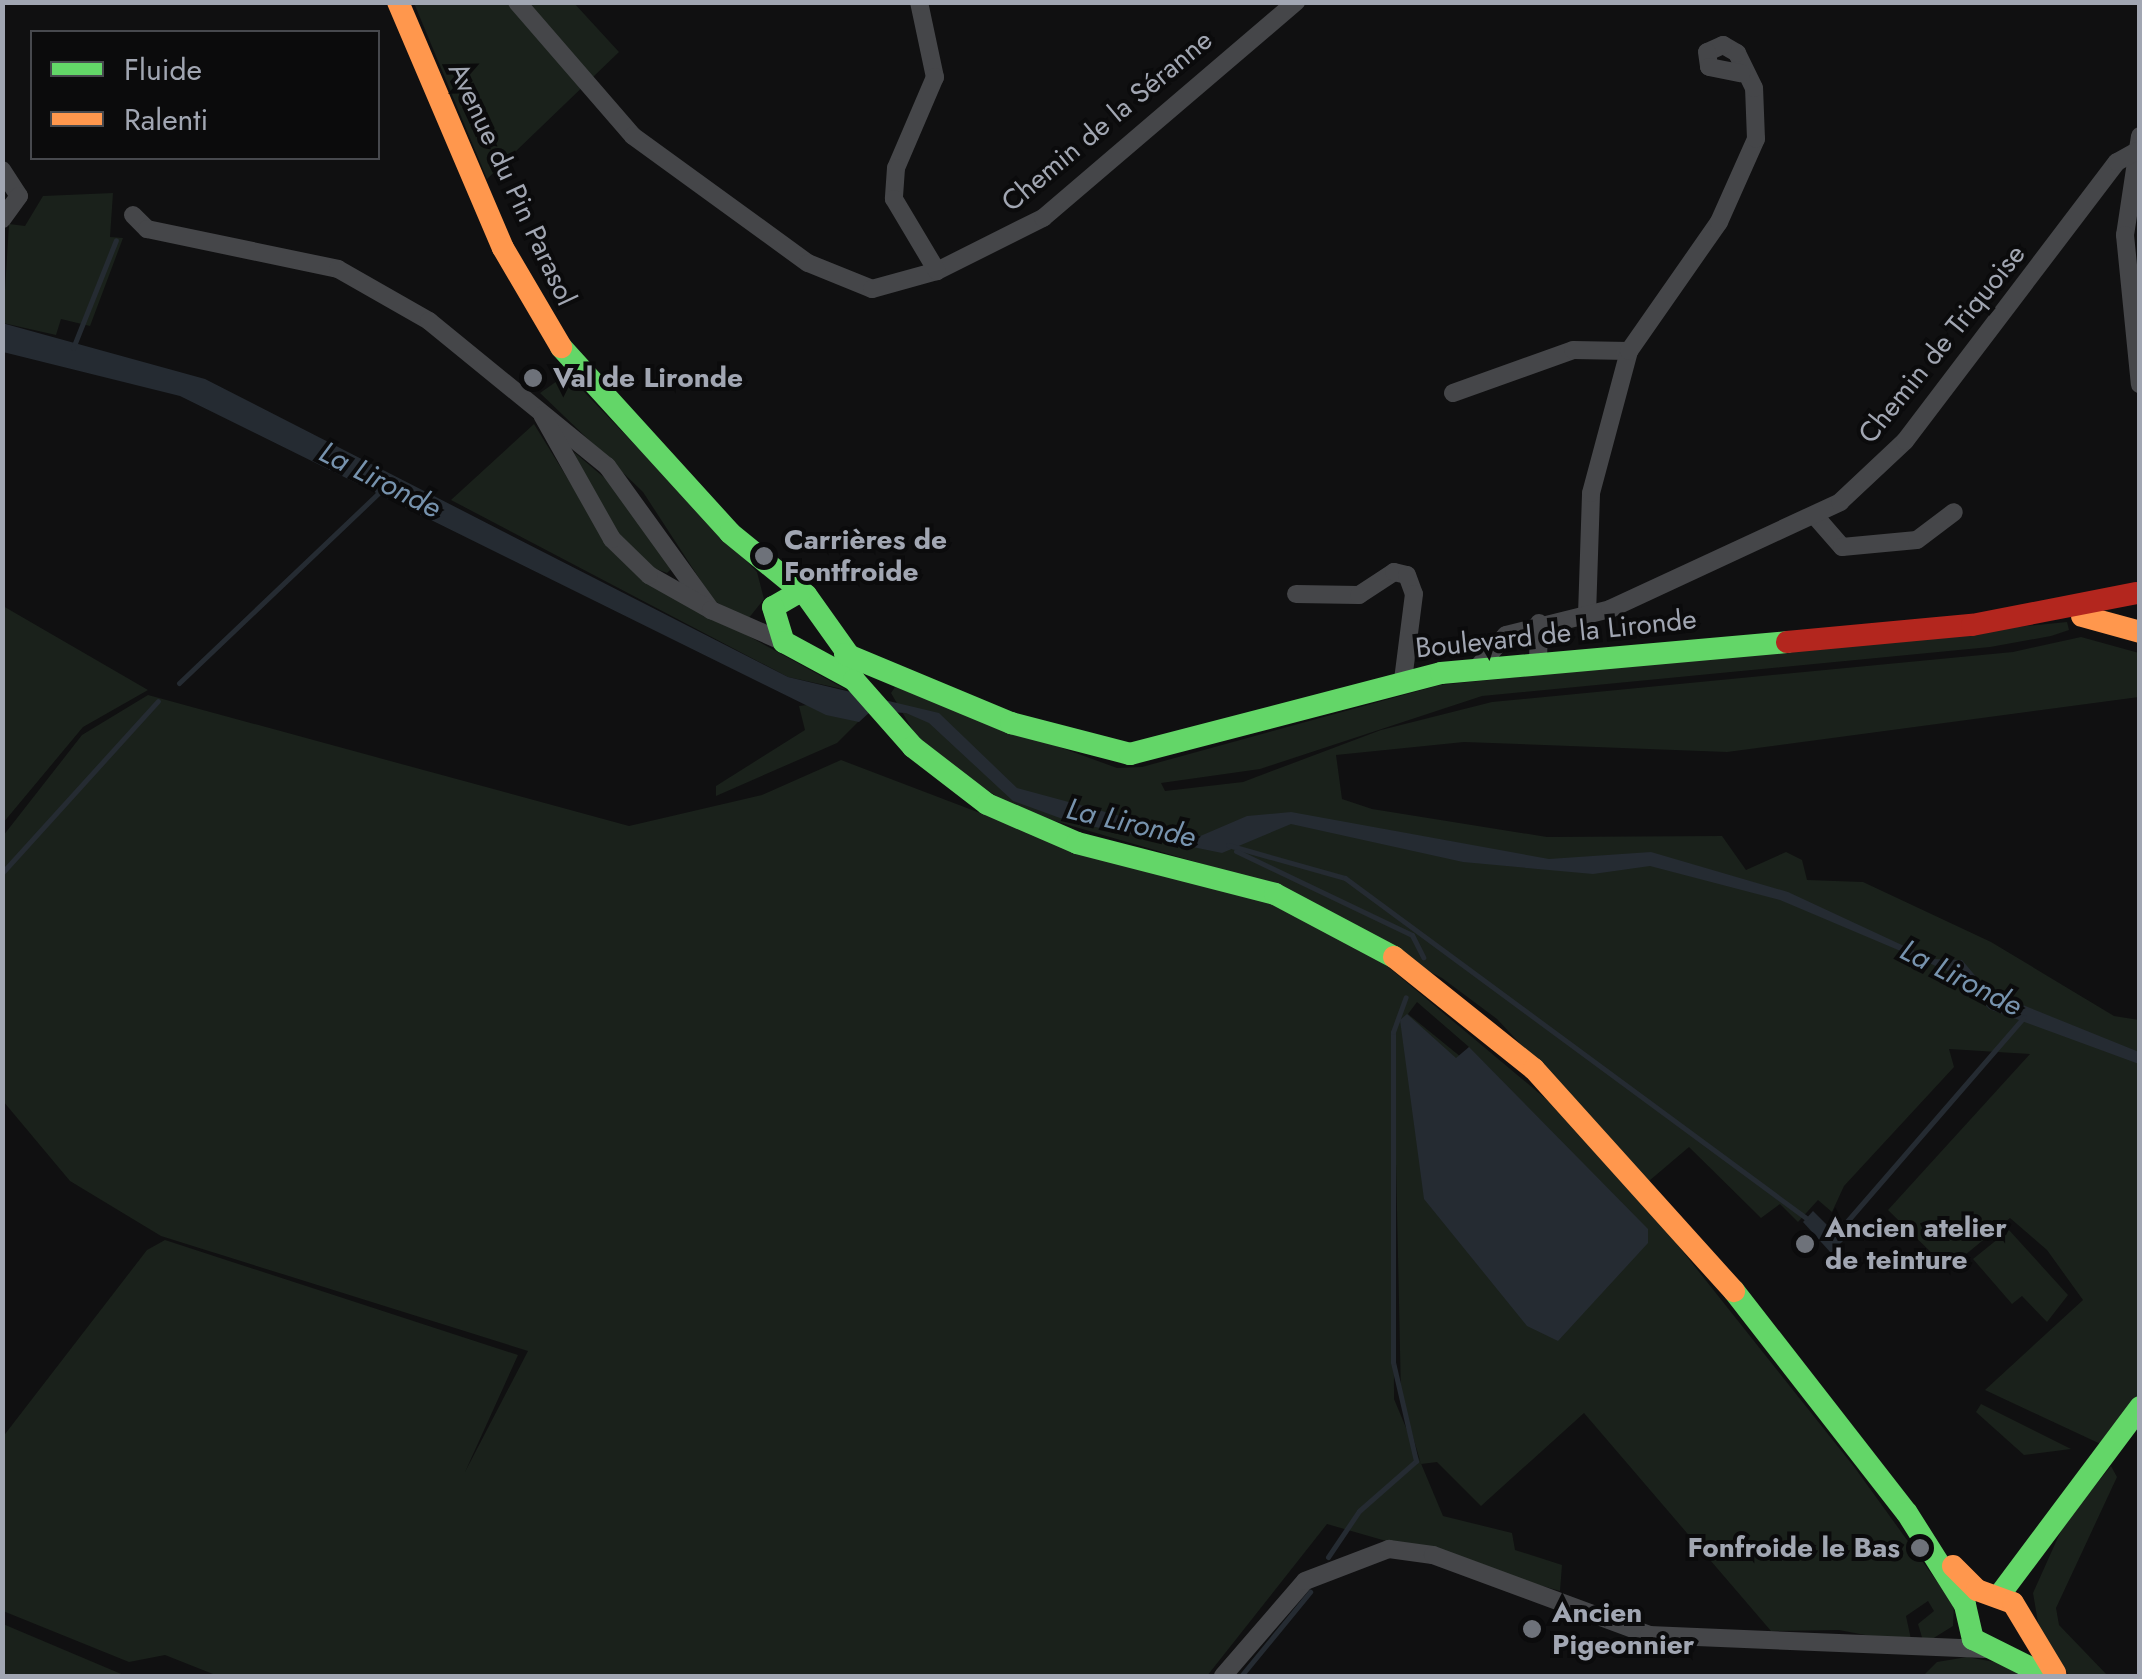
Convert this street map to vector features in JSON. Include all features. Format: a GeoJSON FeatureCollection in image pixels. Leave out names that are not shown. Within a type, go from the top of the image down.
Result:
{"type":"FeatureCollection","features":[{"type":"Feature","properties":{"kind":"street","name":"Avenue du Pin Parasol"},"geometry":{"type":"LineString","coordinates":[[398,2],[538,316],[752,555],[800,591]]}},
{"type":"Feature","properties":{"kind":"street","name":"Chemin de la Séranne"},"geometry":{"type":"LineString","coordinates":[[517,2],[633,136],[808,264],[872,289],[937,272],[1042,218],[1296,2]]}},
{"type":"Feature","properties":{"kind":"street"},"geometry":{"type":"LineString","coordinates":[[919,2],[934,77],[896,168],[894,198],[937,272]]}},
{"type":"Feature","properties":{"kind":"street"},"geometry":{"type":"LineString","coordinates":[[1587,615],[1591,493],[1628,351],[1741,184],[1756,139],[1754,88],[1741,73]]}},
{"type":"Feature","properties":{"kind":"street"},"geometry":{"type":"LineString","coordinates":[[2137,144],[2125,235],[2140,384]]}},
{"type":"Feature","properties":{"kind":"street","name":"Chemin de Triquoise"},"geometry":{"type":"LineString","coordinates":[[1477,668],[1506,635],[1539,623],[1587,615],[1814,516],[1905,442],[2117,162],[2137,144]]}},
{"type":"Feature","properties":{"kind":"street"},"geometry":{"type":"LineString","coordinates":[[2,170],[19,196],[2,219]]}},
{"type":"Feature","properties":{"kind":"street"},"geometry":{"type":"LineString","coordinates":[[133,215],[148,229],[338,269],[370,284],[616,476],[711,610]]}},
{"type":"Feature","properties":{"kind":"street"},"geometry":{"type":"LineString","coordinates":[[1454,392],[1540,358],[1628,351]]}},
{"type":"Feature","properties":{"kind":"street"},"geometry":{"type":"LineString","coordinates":[[542,415],[612,538],[649,576],[748,628],[808,654],[839,660]]}},
{"type":"Feature","properties":{"kind":"street"},"geometry":{"type":"LineString","coordinates":[[1814,516],[1842,547],[1917,540],[1954,512]]}},
{"type":"Feature","properties":{"kind":"street","name":"Avenue du Pin Parasol"},"geometry":{"type":"LineString","coordinates":[[752,555],[772,614]]}},
{"type":"Feature","properties":{"kind":"street"},"geometry":{"type":"LineString","coordinates":[[1296,594],[1359,595],[1390,574],[1407,575],[1414,594],[1402,680]]}},
{"type":"Feature","properties":{"kind":"street"},"geometry":{"type":"LineString","coordinates":[[2138,590],[2140,631]]}},
{"type":"Feature","properties":{"kind":"street","name":"Boulevard de la Lironde"},"geometry":{"type":"LineString","coordinates":[[839,660],[904,676],[1011,724],[1130,754],[1402,680],[1477,668],[2057,614],[2138,590]]}},
{"type":"Feature","properties":{"kind":"street"},"geometry":{"type":"LineString","coordinates":[[748,628],[772,614],[782,594],[800,591],[826,625],[839,660],[870,687],[891,720],[926,758],[1012,818],[1275,894],[1444,992],[1534,1070],[1668,1213],[1907,1514],[1988,1649],[2047,1676]]}},
{"type":"Feature","properties":{"kind":"street"},"geometry":{"type":"LineString","coordinates":[[772,614],[784,642]]}},
{"type":"Feature","properties":{"kind":"street","name":"Boulevard de la Lironde"},"geometry":{"type":"LineString","coordinates":[[2057,614],[2140,631]]}},
{"type":"Feature","properties":{"kind":"street"},"geometry":{"type":"LineString","coordinates":[[1538,663],[1539,623]]}},
{"type":"Feature","properties":{"kind":"street"},"geometry":{"type":"LineString","coordinates":[[808,654],[824,646],[826,625]]}},
{"type":"Feature","properties":{"kind":"street","name":"Boulevard de la Lironde"},"geometry":{"type":"LineString","coordinates":[[870,687],[904,676]]}},
{"type":"Feature","properties":{"kind":"street"},"geometry":{"type":"LineString","coordinates":[[1940,1651],[1995,1596],[2140,1407]]}},
{"type":"Feature","properties":{"kind":"street"},"geometry":{"type":"LineString","coordinates":[[1223,1676],[1305,1581],[1389,1549],[1433,1555],[1649,1634],[1940,1651],[1988,1649],[2015,1641],[2020,1616],[2070,1501]]}},
{"type":"Feature","properties":{"kind":"street"},"geometry":{"type":"LineString","coordinates":[[1907,1514],[2020,1616],[2057,1676]]}},
{"type":"Feature","properties":{"kind":"shaded area"},"geometry":{"type":"Polygon","coordinates":[[[414,3],[574,3],[619,52],[487,179],[414,3]]]}},
{"type":"Feature","properties":{"kind":"shaded area"},"geometry":{"type":"Polygon","coordinates":[[[113,193],[110,237],[123,238],[90,326],[61,319],[56,335],[3,323],[9,224],[25,226],[43,196],[113,193]]]}},
{"type":"Feature","properties":{"kind":"shaded area"},"geometry":{"type":"Polygon","coordinates":[[[567,374],[757,572],[764,599],[748,619],[714,601],[643,492],[540,393],[567,374]]]}},
{"type":"Feature","properties":{"kind":"shaded area"},"geometry":{"type":"Polygon","coordinates":[[[534,424],[608,544],[710,615],[847,690],[788,677],[451,500],[534,424]]]}},
{"type":"Feature","properties":{"kind":"shaded area"},"geometry":{"type":"Polygon","coordinates":[[[574,452],[626,496],[673,567],[667,573],[643,564],[596,506],[574,452]]]}},
{"type":"Feature","properties":{"kind":"shaded area"},"geometry":{"type":"Polygon","coordinates":[[[3,606],[148,690],[83,727],[3,823],[3,606]]]}},
{"type":"Feature","properties":{"kind":"shaded area"},"geometry":{"type":"Polygon","coordinates":[[[2067,622],[2069,630],[2051,636],[1990,647],[1482,696],[1260,769],[1161,783],[1165,791],[1243,782],[1381,730],[1492,702],[2013,652],[2081,637],[2139,653],[2139,697],[1727,752],[1464,742],[1336,755],[1342,799],[1372,809],[1547,837],[1722,836],[1746,870],[1786,852],[1802,860],[1807,880],[1863,882],[1991,942],[2114,1016],[2139,1020],[2139,1401],[2107,1447],[1985,1390],[2083,1300],[2047,1250],[2010,1218],[1948,1269],[1888,1210],[2030,1054],[1949,1049],[1954,1067],[1844,1186],[1832,1212],[1818,1200],[1798,1222],[1780,1204],[1761,1218],[1689,1147],[1649,1181],[1497,1019],[1442,978],[1244,876],[1017,810],[922,746],[891,693],[895,687],[1117,768],[1142,767],[1440,685],[2067,622]]]}},
{"type":"Feature","properties":{"kind":"shaded area"},"geometry":{"type":"Polygon","coordinates":[[[148,695],[629,826],[762,795],[841,760],[980,813],[1262,899],[1380,960],[1546,1099],[1657,1219],[1855,1468],[1954,1605],[1953,1626],[1924,1644],[1918,1624],[1934,1611],[1928,1601],[1906,1616],[1912,1644],[1839,1630],[1771,1631],[1584,1413],[1481,1506],[1437,1462],[1421,1464],[1443,1516],[1512,1533],[1515,1550],[1562,1565],[1560,1591],[1327,1524],[1207,1676],[218,1676],[165,1655],[129,1662],[3,1611],[2,1438],[147,1250],[165,1240],[518,1355],[465,1472],[528,1351],[161,1236],[70,1181],[3,1101],[3,836],[82,735],[148,695]],[[1417,1002],[1408,1014],[1461,1057],[1469,1047],[1417,1002]],[[1393,1023],[1394,1399],[1420,1462],[1401,1396],[1393,1023]]]}},
{"type":"Feature","properties":{"kind":"shaded area"},"geometry":{"type":"Polygon","coordinates":[[[861,698],[869,711],[837,743],[716,796],[716,786],[805,730],[799,706],[861,698]]]}},
{"type":"Feature","properties":{"kind":"shaded area"},"geometry":{"type":"Polygon","coordinates":[[[2009,1230],[2068,1295],[2047,1322],[2022,1296],[2012,1304],[1973,1259],[2009,1230]]]}},
{"type":"Feature","properties":{"kind":"shaded area"},"geometry":{"type":"Polygon","coordinates":[[[1981,1404],[2071,1449],[2024,1455],[1976,1412],[1981,1404]]]}},
{"type":"Feature","properties":{"kind":"shaded area"},"geometry":{"type":"Polygon","coordinates":[[[2111,1466],[2117,1477],[2056,1608],[2059,1625],[2108,1676],[2070,1676],[2041,1640],[2033,1593],[2064,1524],[2111,1466]]]}},
{"type":"Feature","properties":{"kind":"shaded area"},"geometry":{"type":"Polygon","coordinates":[[[3,1624],[126,1676],[3,1676],[3,1624]]]}},
{"type":"Feature","properties":{"kind":"shaded area"},"geometry":{"type":"Polygon","coordinates":[[[1967,1657],[2000,1663],[2031,1676],[1923,1676],[1937,1662],[1967,1657]]]}},
{"type":"Feature","properties":{"kind":"water","name":"La Lironde"},"geometry":{"type":"Polygon","coordinates":[[[2,323],[205,379],[788,677],[939,713],[1017,788],[1198,837],[1247,816],[1291,812],[1549,859],[1651,852],[1788,892],[1932,959],[1962,960],[1988,991],[2139,1052],[2139,1064],[1989,1009],[1962,977],[1780,900],[1650,866],[1593,874],[1463,862],[1291,824],[1222,853],[1071,822],[1013,801],[929,723],[906,713],[871,711],[859,722],[826,715],[180,396],[3,352],[2,323]]]}},
{"type":"Feature","properties":{"kind":"water"},"geometry":{"type":"Polygon","coordinates":[[[1407,1014],[1456,1058],[1469,1047],[1648,1229],[1648,1243],[1558,1341],[1527,1326],[1424,1199],[1400,1020],[1407,1014]]]}},
{"type":"Feature","properties":{"kind":"water"},"geometry":{"type":"Polygon","coordinates":[[[1813,1211],[1843,1241],[1831,1253],[1803,1222],[1813,1211]]]}},
{"type":"Feature","properties":{"kind":"waterway"},"geometry":{"type":"LineString","coordinates":[[73,348],[116,240]]}},
{"type":"Feature","properties":{"kind":"waterway","name":"La Lironde"},"geometry":{"type":"LineString","coordinates":[[179,683],[383,489]]}},
{"type":"Feature","properties":{"kind":"waterway"},"geometry":{"type":"LineString","coordinates":[[2,873],[158,701]]}},
{"type":"Feature","properties":{"kind":"waterway"},"geometry":{"type":"LineString","coordinates":[[1228,845],[1345,878],[1806,1218]]}},
{"type":"Feature","properties":{"kind":"waterway"},"geometry":{"type":"LineString","coordinates":[[1236,851],[1412,935],[1423,957]]}},
{"type":"Feature","properties":{"kind":"waterway"},"geometry":{"type":"LineString","coordinates":[[1328,1557],[1359,1511],[1416,1461],[1393,1362],[1393,1032],[1406,997]]}},
{"type":"Feature","properties":{"kind":"waterway","name":"La Lironde"},"geometry":{"type":"LineString","coordinates":[[1836,1234],[2024,1017]]}},
{"type":"Feature","properties":{"kind":"waterway"},"geometry":{"type":"LineString","coordinates":[[1241,1676],[1310,1592]]}},
{"type":"Feature","properties":{"kind":"traffic: fast"},"geometry":{"type":"LineString","coordinates":[[561,347],[730,533],[806,595],[856,665]]}},
{"type":"Feature","properties":{"kind":"traffic: fast"},"geometry":{"type":"LineString","coordinates":[[801,591],[773,607],[784,642],[854,680],[913,747],[987,804],[1077,843],[1275,894],[1394,957]]}},
{"type":"Feature","properties":{"kind":"traffic: fast"},"geometry":{"type":"LineString","coordinates":[[845,654],[1011,723],[1130,754],[1441,673],[1787,642]]}},
{"type":"Feature","properties":{"kind":"traffic: fast"},"geometry":{"type":"LineString","coordinates":[[1734,1291],[1907,1513],[1965,1605],[1973,1639],[2047,1676]]}},
{"type":"Feature","properties":{"kind":"traffic: fast"},"geometry":{"type":"LineString","coordinates":[[1998,1597],[2140,1407]]}},
{"type":"Feature","properties":{"kind":"traffic: slow"},"geometry":{"type":"LineString","coordinates":[[398,2],[503,248],[561,347]]}},
{"type":"Feature","properties":{"kind":"traffic: slow"},"geometry":{"type":"LineString","coordinates":[[2082,616],[2140,632]]}},
{"type":"Feature","properties":{"kind":"traffic: slow"},"geometry":{"type":"LineString","coordinates":[[1394,957],[1534,1069],[1734,1291]]}},
{"type":"Feature","properties":{"kind":"traffic: slow"},"geometry":{"type":"LineString","coordinates":[[1953,1566],[1977,1590],[2013,1603],[2055,1673]]}},
{"type":"Feature","properties":{"kind":"traffic: jam"},"geometry":{"type":"LineString","coordinates":[[1787,642],[1972,625],[2136,593]]}},
{"type":"Feature","properties":{"kind":"place","name":"Val de Lironde"},"geometry":{"type":"Point","coordinates":[533,378]}},
{"type":"Feature","properties":{"kind":"place","name":"Carrières de Fontfroide"},"geometry":{"type":"Point","coordinates":[764,556]}},
{"type":"Feature","properties":{"kind":"place","name":"Ancien atelier de teinture"},"geometry":{"type":"Point","coordinates":[1805,1244]}},
{"type":"Feature","properties":{"kind":"place","name":"Fonfroide le Bas"},"geometry":{"type":"Point","coordinates":[1920,1548]}},
{"type":"Feature","properties":{"kind":"place","name":"Ancien Pigeonnier"},"geometry":{"type":"Point","coordinates":[1532,1629]}}]}
